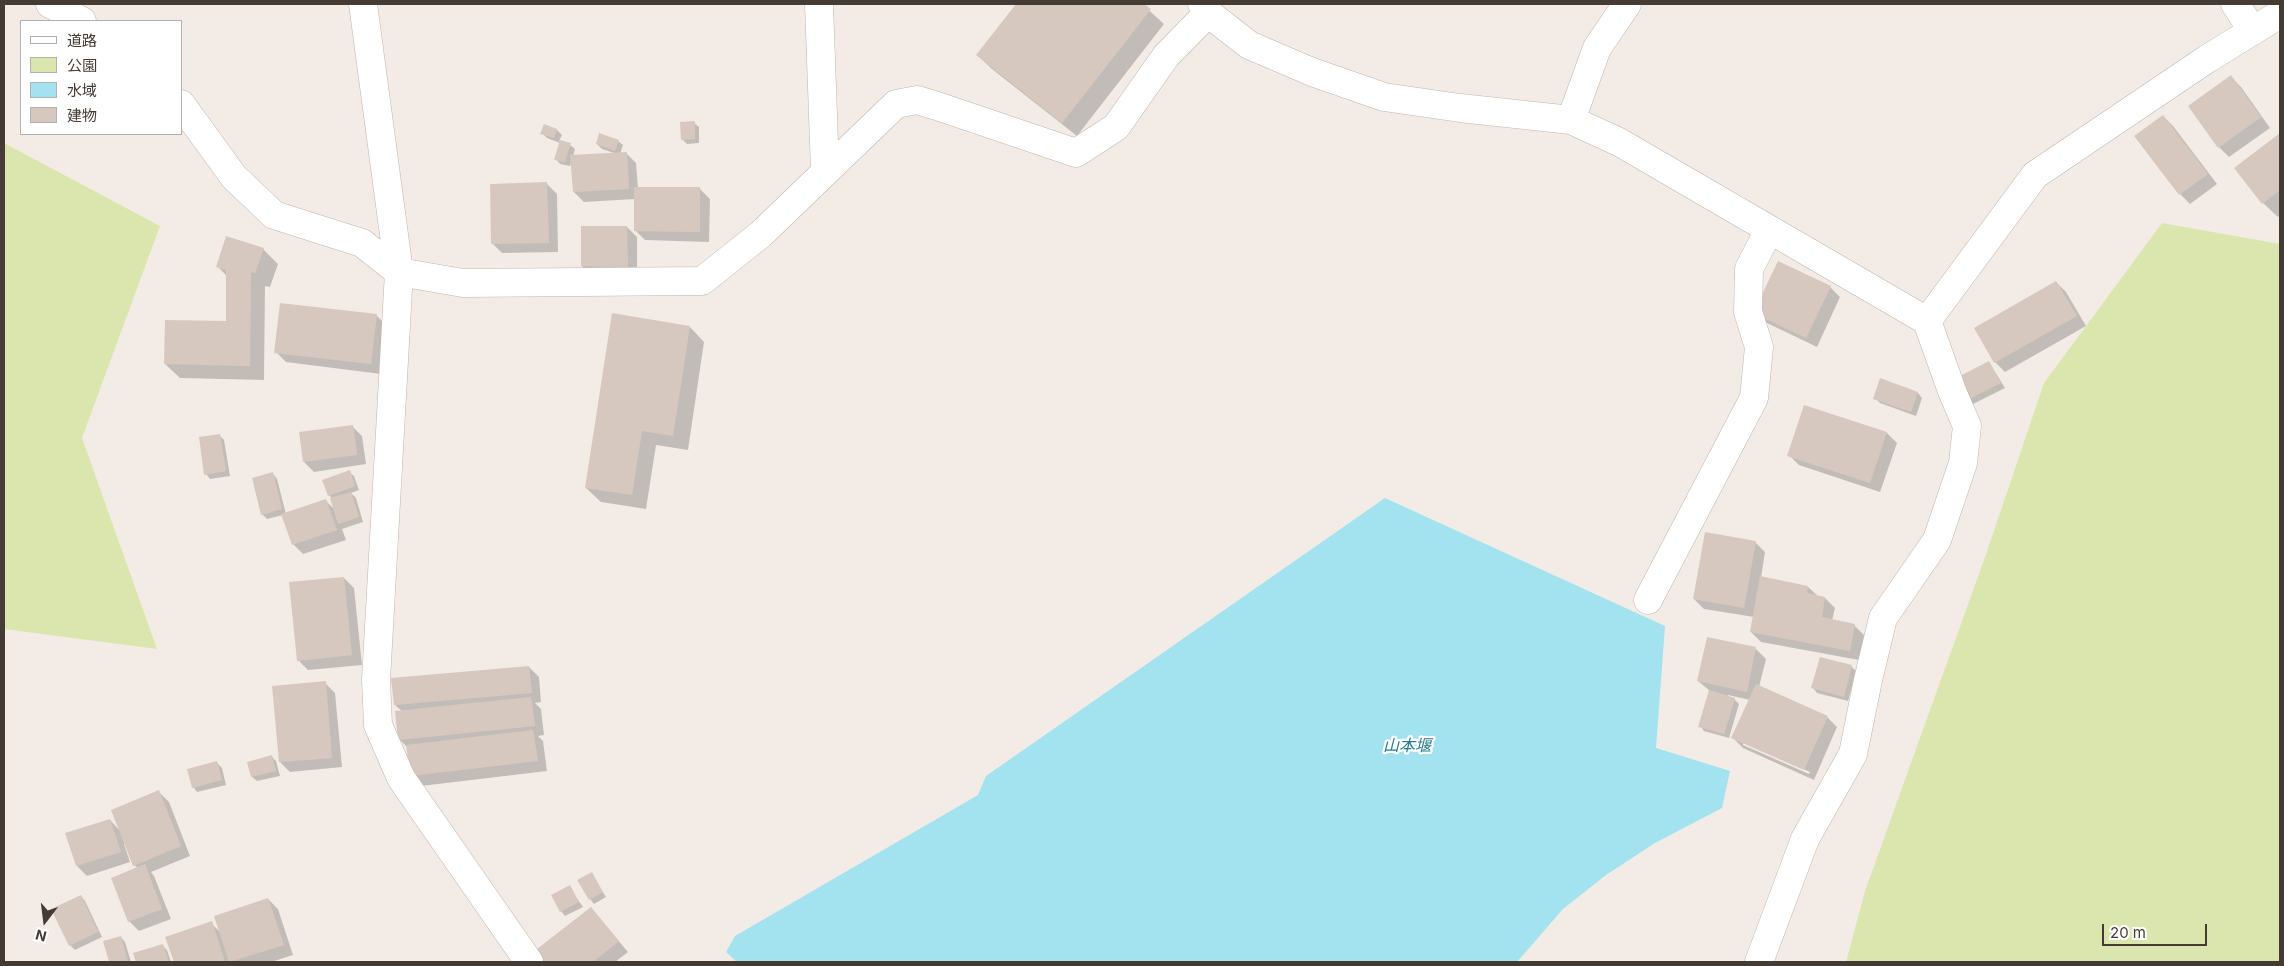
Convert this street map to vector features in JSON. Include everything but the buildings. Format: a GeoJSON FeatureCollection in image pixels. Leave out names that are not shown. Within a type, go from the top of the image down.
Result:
{"type":"FeatureCollection","features":[{"type":"Feature","properties":{"kind":"street"},"geometry":{"type":"LineString","coordinates":[[50,4],[80,20]]}},
{"type":"Feature","properties":{"kind":"street"},"geometry":{"type":"LineString","coordinates":[[364,4],[399,272],[376,680],[378,725],[400,778],[529,962]]}},
{"type":"Feature","properties":{"kind":"street"},"geometry":{"type":"LineString","coordinates":[[819,4],[826,171]]}},
{"type":"Feature","properties":{"kind":"street"},"geometry":{"type":"LineString","coordinates":[[1571,120],[1597,48],[1627,4]]}},
{"type":"Feature","properties":{"kind":"street"},"geometry":{"type":"LineString","coordinates":[[2235,4],[2253,31]]}},
{"type":"Feature","properties":{"kind":"street"},"geometry":{"type":"LineString","coordinates":[[182,105],[234,178],[274,215],[362,243],[399,272],[463,283],[702,281],[760,234],[896,104],[918,100],[1076,153],[1116,127],[1166,56],[1205,8],[1249,45],[1312,72],[1384,97],[1460,108],[1571,120],[1619,142],[1927,321],[1952,391],[1967,426],[1963,463],[1937,540],[1883,618],[1853,754],[1805,839],[1759,962]]}},
{"type":"Feature","properties":{"kind":"street"},"geometry":{"type":"LineString","coordinates":[[1927,321],[2035,175],[2280,14]]}},
{"type":"Feature","properties":{"kind":"street"},"geometry":{"type":"LineString","coordinates":[[1648,600],[1754,398],[1759,347],[1748,312],[1748,269],[1769,230]]}},
{"type":"Feature","properties":{"kind":"green space"},"geometry":{"type":"Polygon","coordinates":[[[4,143],[160,226],[82,438],[157,649],[4,629],[4,143]]]}},
{"type":"Feature","properties":{"kind":"green space"},"geometry":{"type":"Polygon","coordinates":[[[2162,223],[2280,244],[2280,962],[1846,962],[1865,891],[1985,557],[2044,383],[2162,223]]]}},
{"type":"Feature","properties":{"kind":"water","name":"山本堰"},"geometry":{"type":"Polygon","coordinates":[[[1385,498],[1665,626],[1656,748],[1730,771],[1722,808],[1655,843],[1606,875],[1563,909],[1517,962],[737,962],[726,952],[735,936],[978,795],[986,776],[1385,498]]]}}]}
